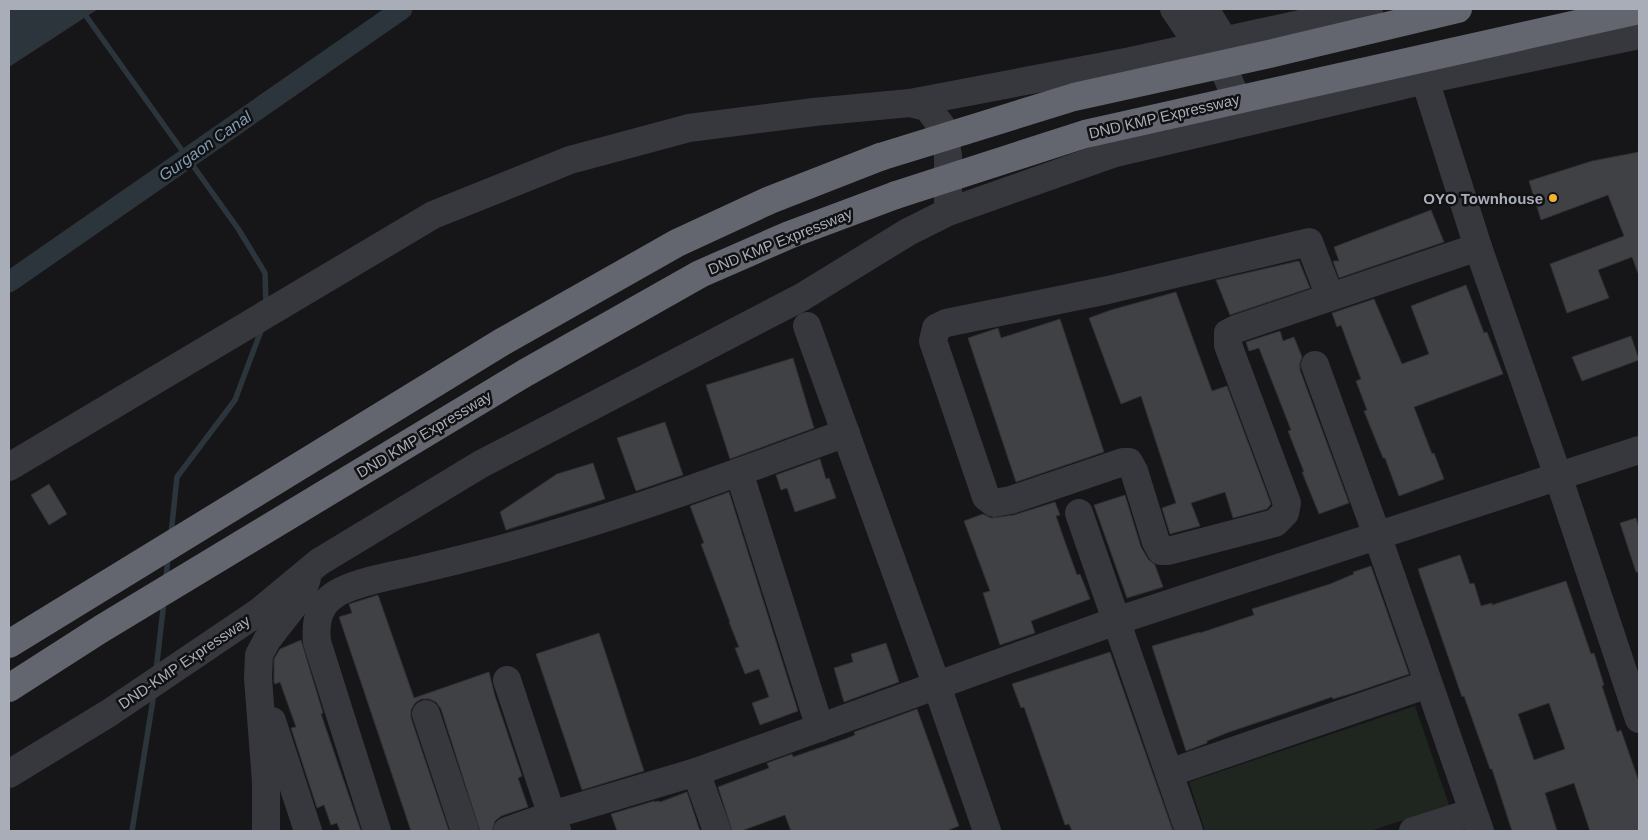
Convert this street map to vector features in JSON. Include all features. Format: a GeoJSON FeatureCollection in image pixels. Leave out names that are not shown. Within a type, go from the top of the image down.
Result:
{"type":"FeatureCollection","features":[{"type":"Feature","properties":{"kind":"highway"},"geometry":{"type":"LineString","coordinates":[[9,644],[502,342],[677,243],[770,200],[880,157],[1074,97],[1269,54],[1458,9]]}},
{"type":"Feature","properties":{"kind":"highway","name":"DND KMP Expressway"},"geometry":{"type":"LineString","coordinates":[[9,688],[101,629],[525,373],[700,274],[789,235],[896,195],[1085,134],[1639,10]]}},
{"type":"Feature","properties":{"kind":"street"},"geometry":{"type":"LineString","coordinates":[[1174,9],[1214,47]]}},
{"type":"Feature","properties":{"kind":"street"},"geometry":{"type":"LineString","coordinates":[[1205,9],[1214,47],[1247,121]]}},
{"type":"Feature","properties":{"kind":"street"},"geometry":{"type":"LineString","coordinates":[[9,467],[432,215],[570,160],[689,128],[814,112],[910,103],[1214,47],[1369,9]]}},
{"type":"Feature","properties":{"kind":"street","name":"DND-KMP Expressway"},"geometry":{"type":"LineString","coordinates":[[9,774],[109,713],[260,611],[319,562],[481,464],[802,297],[908,232],[948,212],[1115,153],[1425,80],[1639,35]]}},
{"type":"Feature","properties":{"kind":"street"},"geometry":{"type":"LineString","coordinates":[[1425,80],[1478,247],[1558,476],[1639,719]]}},
{"type":"Feature","properties":{"kind":"street"},"geometry":{"type":"LineString","coordinates":[[910,103],[927,107],[942,128],[948,156],[948,212]]}},
{"type":"Feature","properties":{"kind":"street"},"geometry":{"type":"LineString","coordinates":[[1330,297],[1309,242],[1108,290],[946,324],[936,328],[933,341],[986,497],[994,503],[1011,500],[1123,462],[1129,462],[1134,471],[1156,542],[1160,551],[1168,551],[1275,523],[1286,513],[1287,503],[1228,345],[1228,334],[1236,329],[1478,247]]}},
{"type":"Feature","properties":{"kind":"street"},"geometry":{"type":"LineString","coordinates":[[807,326],[937,686],[987,831]]}},
{"type":"Feature","properties":{"kind":"street"},"geometry":{"type":"LineString","coordinates":[[1315,365],[1377,536],[1476,821],[1413,831]]}},
{"type":"Feature","properties":{"kind":"street"},"geometry":{"type":"LineString","coordinates":[[377,831],[317,642],[315,626],[320,612],[328,600],[364,582],[486,553],[553,534],[739,472],[846,433]]}},
{"type":"Feature","properties":{"kind":"street"},"geometry":{"type":"LineString","coordinates":[[506,831],[555,823],[1116,621],[1639,450]]}},
{"type":"Feature","properties":{"kind":"street"},"geometry":{"type":"LineString","coordinates":[[739,472],[820,728]]}},
{"type":"Feature","properties":{"kind":"street"},"geometry":{"type":"LineString","coordinates":[[1079,513],[1190,831]]}},
{"type":"Feature","properties":{"kind":"street"},"geometry":{"type":"LineString","coordinates":[[266,831],[266,782],[258,678],[259,655],[262,648],[295,604],[302,593],[307,578],[319,562]]}},
{"type":"Feature","properties":{"kind":"street"},"geometry":{"type":"LineString","coordinates":[[258,678],[308,831]]}},
{"type":"Feature","properties":{"kind":"street"},"geometry":{"type":"LineString","coordinates":[[507,680],[555,823]]}},
{"type":"Feature","properties":{"kind":"street"},"geometry":{"type":"LineString","coordinates":[[1169,772],[1428,684]]}},
{"type":"Feature","properties":{"kind":"street"},"geometry":{"type":"LineString","coordinates":[[426,714],[465,831]]}},
{"type":"Feature","properties":{"kind":"street"},"geometry":{"type":"LineString","coordinates":[[696,772],[717,831]]}},
{"type":"Feature","properties":{"kind":"shaded area"},"geometry":{"type":"Polygon","coordinates":[[[9,9],[98,9],[9,67],[9,9]]]}},
{"type":"Feature","properties":{"kind":"shaded area"},"geometry":{"type":"Polygon","coordinates":[[[1415,706],[1449,805],[1370,831],[1205,831],[1189,782],[1415,706]]]}},
{"type":"Feature","properties":{"kind":"building"},"geometry":{"type":"Polygon","coordinates":[[[1639,152],[1639,273],[1632,257],[1598,270],[1609,298],[1567,313],[1550,264],[1624,236],[1608,195],[1541,220],[1529,181],[1592,161],[1639,152]]]}},
{"type":"Feature","properties":{"kind":"building"},"geometry":{"type":"Polygon","coordinates":[[[1431,210],[1444,242],[1339,278],[1333,261],[1339,261],[1334,247],[1431,210]]]}},
{"type":"Feature","properties":{"kind":"building"},"geometry":{"type":"Polygon","coordinates":[[[1299,261],[1310,288],[1230,315],[1216,280],[1299,261]]]}},
{"type":"Feature","properties":{"kind":"building"},"geometry":{"type":"Polygon","coordinates":[[[1466,285],[1484,333],[1487,332],[1503,374],[1414,407],[1444,479],[1399,496],[1385,458],[1383,458],[1364,411],[1367,410],[1356,381],[1361,379],[1341,325],[1337,327],[1332,313],[1374,299],[1402,364],[1429,354],[1411,306],[1466,285]]]}},
{"type":"Feature","properties":{"kind":"building"},"geometry":{"type":"Polygon","coordinates":[[[1176,292],[1212,391],[1227,386],[1271,504],[1267,509],[1233,518],[1225,492],[1191,503],[1200,526],[1170,534],[1162,508],[1176,503],[1141,396],[1121,404],[1089,318],[1176,292]]]}},
{"type":"Feature","properties":{"kind":"building"},"geometry":{"type":"Polygon","coordinates":[[[1060,319],[1104,452],[1016,482],[968,338],[998,328],[1001,338],[1060,319]]]}},
{"type":"Feature","properties":{"kind":"building"},"geometry":{"type":"Polygon","coordinates":[[[1280,331],[1283,341],[1294,337],[1302,357],[1300,370],[1349,503],[1319,514],[1288,431],[1291,430],[1259,348],[1249,351],[1246,342],[1280,331]]]}},
{"type":"Feature","properties":{"kind":"building"},"geometry":{"type":"Polygon","coordinates":[[[1631,336],[1639,360],[1582,381],[1572,357],[1631,336]]]}},
{"type":"Feature","properties":{"kind":"building"},"geometry":{"type":"Polygon","coordinates":[[[793,358],[814,428],[730,459],[706,385],[793,358]]]}},
{"type":"Feature","properties":{"kind":"building"},"geometry":{"type":"Polygon","coordinates":[[[665,422],[683,475],[636,491],[617,438],[665,422]]]}},
{"type":"Feature","properties":{"kind":"building"},"geometry":{"type":"Polygon","coordinates":[[[820,459],[826,479],[829,478],[836,498],[795,512],[787,488],[781,490],[776,475],[820,459]]]}},
{"type":"Feature","properties":{"kind":"building"},"geometry":{"type":"Polygon","coordinates":[[[593,463],[605,499],[506,530],[500,512],[557,474],[593,463]]]}},
{"type":"Feature","properties":{"kind":"building"},"geometry":{"type":"Polygon","coordinates":[[[49,484],[67,514],[49,525],[31,495],[49,484]]]}},
{"type":"Feature","properties":{"kind":"building"},"geometry":{"type":"Polygon","coordinates":[[[729,492],[798,711],[760,725],[752,703],[769,697],[759,669],[745,674],[735,648],[739,647],[701,544],[704,543],[690,506],[729,492]]]}},
{"type":"Feature","properties":{"kind":"building"},"geometry":{"type":"Polygon","coordinates":[[[1125,495],[1141,547],[1148,559],[1155,565],[1163,587],[1127,598],[1094,505],[1125,495]]]}},
{"type":"Feature","properties":{"kind":"building"},"geometry":{"type":"Polygon","coordinates":[[[1055,502],[1060,515],[1056,516],[1065,542],[1077,575],[1080,574],[1090,599],[1031,621],[1035,633],[1000,645],[983,593],[990,591],[964,521],[983,514],[991,518],[1014,515],[1055,502]]]}},
{"type":"Feature","properties":{"kind":"building"},"geometry":{"type":"Polygon","coordinates":[[[1636,518],[1639,528],[1639,572],[1636,572],[1620,523],[1636,518]]]}},
{"type":"Feature","properties":{"kind":"building"},"geometry":{"type":"Polygon","coordinates":[[[1460,555],[1470,584],[1474,583],[1481,606],[1492,603],[1492,605],[1566,581],[1591,654],[1594,653],[1604,685],[1602,686],[1617,732],[1621,730],[1639,782],[1639,831],[1590,831],[1574,783],[1545,793],[1557,831],[1512,831],[1492,769],[1490,769],[1464,696],[1462,697],[1418,569],[1460,555]],[[1549,703],[1518,714],[1534,760],[1565,749],[1549,703]]]}},
{"type":"Feature","properties":{"kind":"building"},"geometry":{"type":"Polygon","coordinates":[[[1371,566],[1409,674],[1333,699],[1332,697],[1229,732],[1186,751],[1152,646],[1200,633],[1254,615],[1252,609],[1330,584],[1354,574],[1353,572],[1371,566]]]}},
{"type":"Feature","properties":{"kind":"building"},"geometry":{"type":"Polygon","coordinates":[[[378,595],[414,698],[489,672],[495,696],[522,776],[518,778],[528,807],[501,816],[495,821],[492,831],[480,831],[441,709],[436,702],[429,699],[421,699],[415,703],[411,710],[411,718],[449,831],[411,831],[339,617],[352,613],[349,604],[378,595]]]}},
{"type":"Feature","properties":{"kind":"building"},"geometry":{"type":"Polygon","coordinates":[[[599,633],[644,771],[582,790],[536,654],[599,633]]]}},
{"type":"Feature","properties":{"kind":"building"},"geometry":{"type":"Polygon","coordinates":[[[301,640],[323,713],[321,714],[361,831],[340,831],[337,823],[331,825],[324,805],[317,808],[291,728],[296,727],[280,682],[275,684],[274,682],[274,659],[280,649],[301,640]]]}},
{"type":"Feature","properties":{"kind":"building"},"geometry":{"type":"Polygon","coordinates":[[[886,643],[899,682],[844,702],[834,668],[853,662],[851,654],[886,643]]]}},
{"type":"Feature","properties":{"kind":"building"},"geometry":{"type":"Polygon","coordinates":[[[1110,652],[1173,831],[1072,831],[1069,824],[1065,825],[1024,707],[1021,708],[1012,684],[1110,652]]]}},
{"type":"Feature","properties":{"kind":"building"},"geometry":{"type":"Polygon","coordinates":[[[917,709],[959,826],[946,831],[791,831],[785,815],[741,831],[732,831],[718,787],[769,768],[767,763],[792,754],[793,757],[845,739],[855,735],[854,732],[917,709]]]}},
{"type":"Feature","properties":{"kind":"building"},"geometry":{"type":"Polygon","coordinates":[[[687,792],[700,831],[617,831],[611,814],[654,801],[660,802],[687,792]]]}},
{"type":"Feature","properties":{"kind":"waterway"},"geometry":{"type":"LineString","coordinates":[[81,9],[239,230],[265,273],[266,305]]}},
{"type":"Feature","properties":{"kind":"waterway","name":"Gurgaon Canal"},"geometry":{"type":"LineString","coordinates":[[9,282],[402,9]]}},
{"type":"Feature","properties":{"kind":"waterway"},"geometry":{"type":"LineString","coordinates":[[171,534],[177,477],[235,400],[262,328]]}},
{"type":"Feature","properties":{"kind":"waterway"},"geometry":{"type":"LineString","coordinates":[[166,579],[168,556]]}},
{"type":"Feature","properties":{"kind":"waterway"},"geometry":{"type":"LineString","coordinates":[[156,671],[164,601]]}},
{"type":"Feature","properties":{"kind":"waterway"},"geometry":{"type":"LineString","coordinates":[[132,831],[154,693]]}},
{"type":"Feature","properties":{"kind":"place","name":"OYO Townhouse"},"geometry":{"type":"Point","coordinates":[1553,198]}}]}
